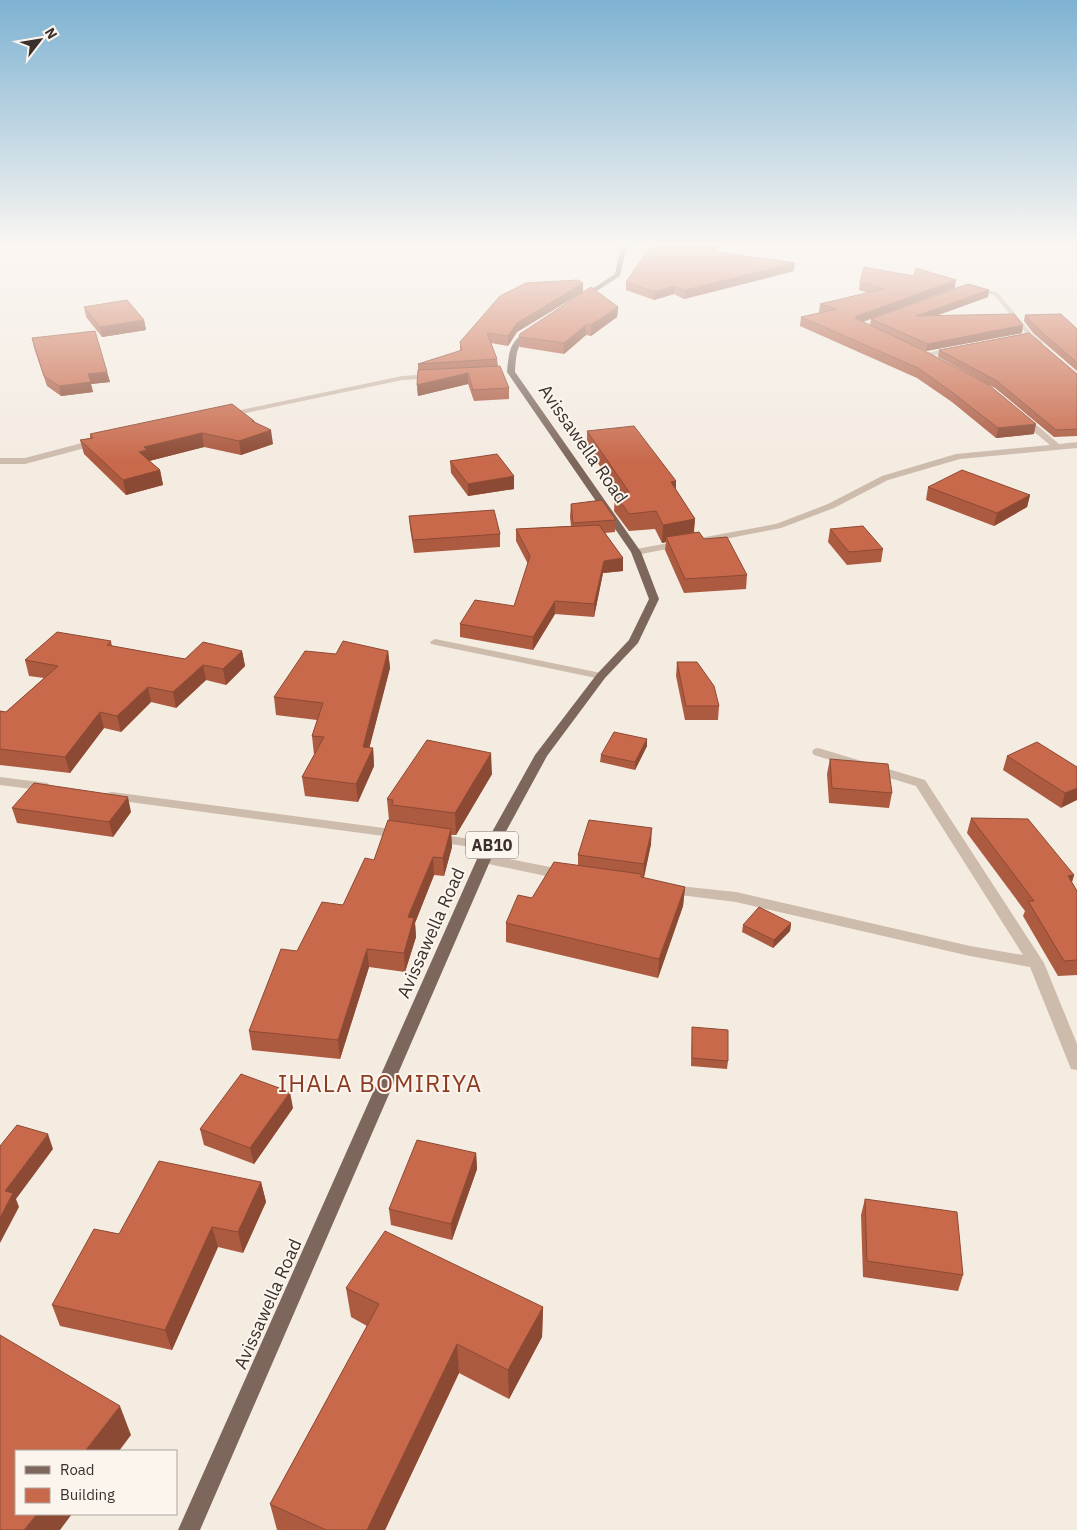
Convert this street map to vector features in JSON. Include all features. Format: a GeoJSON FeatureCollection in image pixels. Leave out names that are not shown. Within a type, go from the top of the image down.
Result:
{"type":"FeatureCollection","features":[{"type":"Feature","properties":{"kind":"main road","name":"Avissawella Road"},"geometry":{"type":"LineString","coordinates":[[192,1529],[484,859],[541,755],[601,676],[634,641],[654,598],[636,552],[506,372],[514,344],[521,336],[545,321]]}},
{"type":"Feature","properties":{"kind":"street"},"geometry":{"type":"LineString","coordinates":[[1015,317],[1030,335],[1044,347]]}},
{"type":"Feature","properties":{"kind":"street"},"geometry":{"type":"LineString","coordinates":[[1020,336],[1030,335]]}},
{"type":"Feature","properties":{"kind":"street"},"geometry":{"type":"LineString","coordinates":[[908,348],[933,360]]}},
{"type":"Feature","properties":{"kind":"street"},"geometry":{"type":"LineString","coordinates":[[925,355],[963,348]]}},
{"type":"Feature","properties":{"kind":"street"},"geometry":{"type":"LineString","coordinates":[[222,416],[402,378],[439,376]]}},
{"type":"Feature","properties":{"kind":"street"},"geometry":{"type":"LineString","coordinates":[[1013,410],[1057,447]]}},
{"type":"Feature","properties":{"kind":"street"},"geometry":{"type":"LineString","coordinates":[[0,461],[24,461],[105,440]]}},
{"type":"Feature","properties":{"kind":"street"},"geometry":{"type":"LineString","coordinates":[[636,552],[778,526],[832,506],[885,478],[960,456],[1077,445]]}},
{"type":"Feature","properties":{"kind":"street"},"geometry":{"type":"LineString","coordinates":[[435,642],[601,676]]}},
{"type":"Feature","properties":{"kind":"street"},"geometry":{"type":"LineString","coordinates":[[818,752],[920,783],[1036,963],[1077,1064]]}},
{"type":"Feature","properties":{"kind":"street"},"geometry":{"type":"LineString","coordinates":[[0,781],[59,789]]}},
{"type":"Feature","properties":{"kind":"street"},"geometry":{"type":"LineString","coordinates":[[98,794],[491,846]]}},
{"type":"Feature","properties":{"kind":"street"},"geometry":{"type":"LineString","coordinates":[[484,859],[576,877]]}},
{"type":"Feature","properties":{"kind":"street"},"geometry":{"type":"LineString","coordinates":[[651,888],[736,897],[970,951],[1036,963]]}},
{"type":"Feature","properties":{"kind":"building"},"geometry":{"type":"Polygon","coordinates":[[[92,317],[142,317],[144,320],[100,327],[92,317]]]}},
{"type":"Feature","properties":{"kind":"building"},"geometry":{"type":"Polygon","coordinates":[[[481,317],[526,317],[517,323],[508,336],[487,333],[497,359],[418,364],[462,350],[460,342],[481,317]]]}},
{"type":"Feature","properties":{"kind":"building"},"geometry":{"type":"Polygon","coordinates":[[[545,317],[602,317],[591,325],[586,325],[564,343],[519,337],[520,334],[545,317]]]}},
{"type":"Feature","properties":{"kind":"building"},"geometry":{"type":"Polygon","coordinates":[[[802,317],[856,317],[989,385],[1036,424],[998,428],[918,368],[802,317]]]}},
{"type":"Feature","properties":{"kind":"building"},"geometry":{"type":"Polygon","coordinates":[[[875,317],[1017,317],[1023,325],[928,344],[871,319],[875,317]]]}},
{"type":"Feature","properties":{"kind":"building"},"geometry":{"type":"Polygon","coordinates":[[[1027,317],[1065,317],[1077,329],[1077,363],[1027,317]]]}},
{"type":"Feature","properties":{"kind":"building"},"geometry":{"type":"Polygon","coordinates":[[[95,331],[107,372],[88,374],[91,382],[59,386],[44,376],[32,338],[95,331]]]}},
{"type":"Feature","properties":{"kind":"building"},"geometry":{"type":"Polygon","coordinates":[[[1029,333],[1077,374],[1077,429],[1056,430],[997,381],[939,350],[1029,333]]]}},
{"type":"Feature","properties":{"kind":"building"},"geometry":{"type":"Polygon","coordinates":[[[500,366],[509,388],[473,390],[468,373],[417,385],[418,370],[500,366]]]}},
{"type":"Feature","properties":{"kind":"building"},"geometry":{"type":"Polygon","coordinates":[[[232,404],[254,421],[252,421],[271,430],[239,441],[202,433],[144,447],[147,450],[139,452],[160,470],[123,480],[80,440],[93,438],[90,434],[232,404]]]}},
{"type":"Feature","properties":{"kind":"building"},"geometry":{"type":"Polygon","coordinates":[[[634,426],[676,481],[671,482],[695,519],[663,525],[656,511],[629,514],[615,494],[629,492],[587,431],[634,426]]]}},
{"type":"Feature","properties":{"kind":"building"},"geometry":{"type":"Polygon","coordinates":[[[497,454],[514,476],[468,484],[450,461],[497,454]]]}},
{"type":"Feature","properties":{"kind":"building"},"geometry":{"type":"Polygon","coordinates":[[[962,470],[1030,495],[997,513],[928,487],[962,470]]]}},
{"type":"Feature","properties":{"kind":"building"},"geometry":{"type":"Polygon","coordinates":[[[602,500],[616,520],[573,523],[571,504],[602,500]]]}},
{"type":"Feature","properties":{"kind":"building"},"geometry":{"type":"Polygon","coordinates":[[[494,510],[500,534],[413,540],[409,516],[494,510]]]}},
{"type":"Feature","properties":{"kind":"building"},"geometry":{"type":"Polygon","coordinates":[[[599,525],[623,558],[604,561],[594,604],[555,601],[533,637],[460,624],[475,600],[514,606],[530,556],[516,529],[599,525]]]}},
{"type":"Feature","properties":{"kind":"building"},"geometry":{"type":"Polygon","coordinates":[[[863,526],[883,549],[849,552],[830,529],[863,526]]]}},
{"type":"Feature","properties":{"kind":"building"},"geometry":{"type":"Polygon","coordinates":[[[699,532],[704,539],[727,537],[747,575],[685,579],[666,537],[699,532]]]}},
{"type":"Feature","properties":{"kind":"building"},"geometry":{"type":"Polygon","coordinates":[[[57,632],[111,641],[107,645],[185,659],[203,642],[242,651],[223,669],[203,665],[173,692],[148,687],[117,716],[100,712],[65,757],[0,749],[0,711],[6,712],[58,666],[25,660],[57,632]]]}},
{"type":"Feature","properties":{"kind":"building"},"geometry":{"type":"Polygon","coordinates":[[[343,641],[388,651],[363,747],[373,748],[356,784],[302,777],[324,737],[312,736],[323,703],[274,697],[305,651],[336,654],[343,641]]]}},
{"type":"Feature","properties":{"kind":"building"},"geometry":{"type":"Polygon","coordinates":[[[677,662],[697,662],[714,686],[719,706],[686,706],[677,662]]]}},
{"type":"Feature","properties":{"kind":"building"},"geometry":{"type":"Polygon","coordinates":[[[614,732],[647,739],[635,762],[601,755],[614,732]]]}},
{"type":"Feature","properties":{"kind":"building"},"geometry":{"type":"Polygon","coordinates":[[[427,740],[491,753],[455,813],[392,805],[393,800],[387,799],[427,740]]]}},
{"type":"Feature","properties":{"kind":"building"},"geometry":{"type":"Polygon","coordinates":[[[1037,742],[1077,767],[1077,788],[1065,793],[1007,756],[1037,742]]]}},
{"type":"Feature","properties":{"kind":"building"},"geometry":{"type":"Polygon","coordinates":[[[830,759],[888,764],[892,793],[832,788],[830,759]]]}},
{"type":"Feature","properties":{"kind":"building"},"geometry":{"type":"Polygon","coordinates":[[[34,783],[128,797],[109,822],[12,808],[34,783]]]}},
{"type":"Feature","properties":{"kind":"building"},"geometry":{"type":"Polygon","coordinates":[[[971,818],[1028,819],[1074,875],[1068,876],[1077,891],[1077,960],[1064,961],[1028,901],[1034,901],[971,818]]]}},
{"type":"Feature","properties":{"kind":"building"},"geometry":{"type":"Polygon","coordinates":[[[388,820],[451,829],[443,858],[433,857],[408,917],[414,918],[404,953],[367,949],[338,1040],[249,1031],[281,949],[297,951],[322,902],[343,905],[365,858],[374,860],[388,820]]]}},
{"type":"Feature","properties":{"kind":"building"},"geometry":{"type":"Polygon","coordinates":[[[589,820],[652,828],[644,864],[578,855],[589,820]]]}},
{"type":"Feature","properties":{"kind":"building"},"geometry":{"type":"Polygon","coordinates":[[[554,862],[641,874],[641,877],[685,887],[659,959],[506,923],[518,895],[532,898],[554,862]]]}},
{"type":"Feature","properties":{"kind":"building"},"geometry":{"type":"Polygon","coordinates":[[[759,907],[791,923],[774,940],[743,925],[759,907]]]}},
{"type":"Feature","properties":{"kind":"building"},"geometry":{"type":"Polygon","coordinates":[[[692,1027],[728,1030],[728,1061],[692,1058],[692,1027]]]}},
{"type":"Feature","properties":{"kind":"building"},"geometry":{"type":"Polygon","coordinates":[[[241,1074],[290,1092],[250,1148],[200,1129],[241,1074]]]}},
{"type":"Feature","properties":{"kind":"building"},"geometry":{"type":"Polygon","coordinates":[[[17,1125],[48,1134],[5,1191],[13,1193],[0,1218],[0,1146],[17,1125]]]}},
{"type":"Feature","properties":{"kind":"building"},"geometry":{"type":"Polygon","coordinates":[[[417,1140],[476,1153],[451,1224],[389,1209],[417,1140]]]}},
{"type":"Feature","properties":{"kind":"building"},"geometry":{"type":"Polygon","coordinates":[[[159,1161],[261,1182],[238,1232],[212,1227],[165,1330],[52,1305],[94,1229],[119,1234],[159,1161]]]}},
{"type":"Feature","properties":{"kind":"building"},"geometry":{"type":"Polygon","coordinates":[[[865,1199],[957,1212],[963,1275],[867,1261],[865,1199]]]}},
{"type":"Feature","properties":{"kind":"building"},"geometry":{"type":"Polygon","coordinates":[[[385,1231],[543,1307],[508,1370],[457,1344],[367,1530],[326,1530],[270,1504],[379,1304],[346,1288],[385,1231]]]}},
{"type":"Feature","properties":{"kind":"building"},"geometry":{"type":"Polygon","coordinates":[[[0,1335],[120,1406],[86,1450],[15,1450],[15,1515],[36,1515],[24,1530],[0,1530],[0,1335]]]}},
{"type":"Feature","properties":{"kind":"district","name":"IHALA BOMIRIYA"},"geometry":{"type":"Point","coordinates":[380,1084]}}]}
